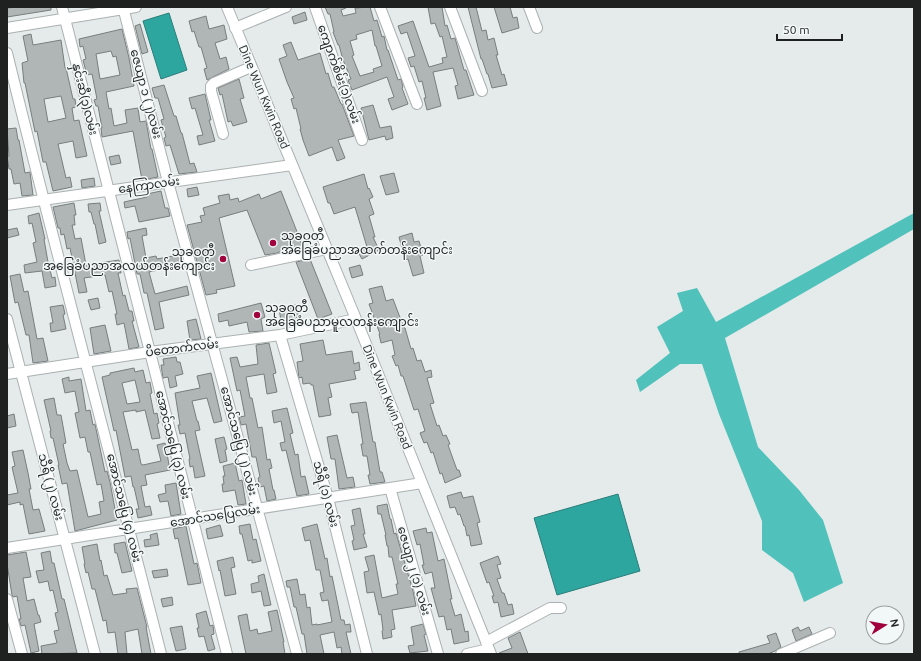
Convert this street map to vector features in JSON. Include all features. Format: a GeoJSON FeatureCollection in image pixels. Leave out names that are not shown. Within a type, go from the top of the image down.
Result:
{"type":"FeatureCollection","features":[{"type":"Feature","properties":{"kind":"street","name":"နှင်းဆီ(၃)လမ်း"},"geometry":{"type":"LineString","coordinates":[[62,7],[150,352]]}},
{"type":"Feature","properties":{"kind":"street"},"geometry":{"type":"LineString","coordinates":[[7,28],[136,7]]}},
{"type":"Feature","properties":{"kind":"street","name":"Dine Wun Kwin Road"},"geometry":{"type":"LineString","coordinates":[[227,7],[327,248],[489,648]]}},
{"type":"Feature","properties":{"kind":"street"},"geometry":{"type":"LineString","coordinates":[[235,28],[286,7]]}},
{"type":"Feature","properties":{"kind":"street","name":"ကျောက်စိမ်း(၁)လမ်း"},"geometry":{"type":"LineString","coordinates":[[315,7],[362,140]]}},
{"type":"Feature","properties":{"kind":"street"},"geometry":{"type":"LineString","coordinates":[[380,7],[417,104]]}},
{"type":"Feature","properties":{"kind":"street"},"geometry":{"type":"LineString","coordinates":[[450,7],[482,91]]}},
{"type":"Feature","properties":{"kind":"street"},"geometry":{"type":"LineString","coordinates":[[529,7],[537,28]]}},
{"type":"Feature","properties":{"kind":"street","name":"ဇေယျာ ၁ (၂)လမ်း"},"geometry":{"type":"LineString","coordinates":[[123,8],[212,345]]}},
{"type":"Feature","properties":{"kind":"street","name":"အောင်သပြေ (၄) လမ်း"},"geometry":{"type":"LineString","coordinates":[[7,53],[43,199],[130,529],[161,654]]}},
{"type":"Feature","properties":{"kind":"street"},"geometry":{"type":"LineString","coordinates":[[223,134],[211,91],[211,86],[214,83],[251,67]]}},
{"type":"Feature","properties":{"kind":"street","name":"နေကြာလမ်း"},"geometry":{"type":"LineString","coordinates":[[7,205],[292,165]]}},
{"type":"Feature","properties":{"kind":"street"},"geometry":{"type":"LineString","coordinates":[[251,265],[327,248]]}},
{"type":"Feature","properties":{"kind":"street","name":"သီရိ (၂) လမ်း"},"geometry":{"type":"LineString","coordinates":[[7,319],[95,654]]}},
{"type":"Feature","properties":{"kind":"street","name":"ပိတောက်လမ်း"},"geometry":{"type":"LineString","coordinates":[[7,374],[86,361],[280,335],[356,319]]}},
{"type":"Feature","properties":{"kind":"street","name":"သီရိ (၁) လမ်း"},"geometry":{"type":"LineString","coordinates":[[280,335],[328,498],[368,654]]}},
{"type":"Feature","properties":{"kind":"street","name":"အောင်သပြေ (၂) လမ်း"},"geometry":{"type":"LineString","coordinates":[[212,345],[297,654]]}},
{"type":"Feature","properties":{"kind":"street","name":"အောင်သပြေ (၃) လမ်း"},"geometry":{"type":"LineString","coordinates":[[150,352],[227,654]]}},
{"type":"Feature","properties":{"kind":"street","name":"အောင်သပြေလမ်း"},"geometry":{"type":"LineString","coordinates":[[7,548],[422,483]]}},
{"type":"Feature","properties":{"kind":"street","name":"ဇေယျာ၂ (၁) လမ်း"},"geometry":{"type":"LineString","coordinates":[[390,488],[438,654]]}},
{"type":"Feature","properties":{"kind":"street"},"geometry":{"type":"LineString","coordinates":[[7,599],[22,654]]}},
{"type":"Feature","properties":{"kind":"street"},"geometry":{"type":"LineString","coordinates":[[467,654],[489,648],[550,608],[561,608]]}},
{"type":"Feature","properties":{"kind":"street"},"geometry":{"type":"LineString","coordinates":[[781,654],[830,633]]}},
{"type":"Feature","properties":{"kind":"shaded area"},"geometry":{"type":"Polygon","coordinates":[[[169,13],[187,70],[161,79],[143,21],[169,13]]]}},
{"type":"Feature","properties":{"kind":"shaded area"},"geometry":{"type":"Polygon","coordinates":[[[914,213],[914,229],[725,338],[758,447],[799,490],[823,520],[843,583],[804,602],[793,573],[762,550],[762,521],[719,414],[702,364],[680,364],[640,392],[636,380],[670,353],[657,327],[683,311],[677,293],[697,288],[716,322],[914,213]]]}},
{"type":"Feature","properties":{"kind":"shaded area"},"geometry":{"type":"Polygon","coordinates":[[[618,494],[640,571],[557,595],[534,518],[618,494]]]}},
{"type":"Feature","properties":{"kind":"building"},"geometry":{"type":"Polygon","coordinates":[[[51,7],[51,10],[7,17],[7,8],[51,7]]]}},
{"type":"Feature","properties":{"kind":"building"},"geometry":{"type":"Polygon","coordinates":[[[325,7],[346,7],[341,10],[343,16],[356,13],[355,8],[370,7],[374,21],[377,20],[382,37],[384,36],[387,50],[398,80],[401,79],[402,88],[408,104],[392,110],[388,99],[394,97],[387,77],[352,90],[348,80],[351,79],[333,32],[330,14],[328,14],[325,7]],[[372,30],[356,35],[357,39],[350,41],[354,55],[352,56],[360,76],[374,72],[373,69],[382,66],[375,46],[372,30]]]}},
{"type":"Feature","properties":{"kind":"building"},"geometry":{"type":"Polygon","coordinates":[[[428,7],[442,7],[445,26],[447,25],[451,39],[455,38],[464,70],[466,70],[474,95],[458,99],[455,86],[458,85],[453,68],[433,72],[441,106],[427,110],[422,81],[419,82],[414,66],[411,67],[408,58],[415,56],[407,32],[401,34],[398,26],[413,21],[429,67],[443,63],[442,58],[447,57],[442,36],[440,37],[435,23],[431,24],[428,7]]]}},
{"type":"Feature","properties":{"kind":"building"},"geometry":{"type":"Polygon","coordinates":[[[468,7],[476,7],[482,31],[486,30],[488,40],[494,38],[498,55],[496,55],[502,75],[504,74],[507,85],[492,88],[488,74],[481,59],[468,7]]]}},
{"type":"Feature","properties":{"kind":"building"},"geometry":{"type":"Polygon","coordinates":[[[494,7],[510,7],[513,18],[517,17],[519,28],[502,33],[494,7]]]}},
{"type":"Feature","properties":{"kind":"building"},"geometry":{"type":"Polygon","coordinates":[[[305,12],[307,20],[294,24],[292,17],[305,12]]]}},
{"type":"Feature","properties":{"kind":"building"},"geometry":{"type":"Polygon","coordinates":[[[206,16],[209,29],[224,25],[227,39],[215,43],[220,59],[226,57],[229,69],[207,80],[204,69],[207,68],[201,47],[199,47],[194,31],[192,32],[189,21],[206,16]]]}},
{"type":"Feature","properties":{"kind":"building"},"geometry":{"type":"Polygon","coordinates":[[[140,24],[148,52],[142,54],[135,26],[140,24]]]}},
{"type":"Feature","properties":{"kind":"building"},"geometry":{"type":"Polygon","coordinates":[[[122,29],[134,86],[106,92],[109,109],[111,108],[114,126],[127,123],[125,110],[138,108],[140,122],[146,121],[158,177],[142,180],[133,131],[102,137],[98,106],[96,106],[94,100],[97,99],[92,74],[87,75],[83,60],[86,59],[83,46],[80,47],[79,39],[122,29]],[[111,51],[96,54],[100,79],[120,75],[116,56],[113,57],[111,51]]]}},
{"type":"Feature","properties":{"kind":"building"},"geometry":{"type":"Polygon","coordinates":[[[31,34],[33,45],[61,40],[65,68],[73,99],[75,99],[76,107],[72,108],[74,121],[79,120],[87,156],[76,158],[73,141],[58,144],[66,178],[70,177],[72,187],[53,191],[46,162],[43,162],[37,131],[35,132],[24,83],[22,63],[28,61],[23,36],[31,34]],[[61,96],[44,99],[48,122],[66,118],[61,96]]]}},
{"type":"Feature","properties":{"kind":"building"},"geometry":{"type":"Polygon","coordinates":[[[291,42],[298,60],[320,53],[326,74],[328,73],[332,87],[334,87],[342,104],[354,136],[338,140],[345,158],[337,161],[332,147],[309,156],[300,129],[296,108],[294,109],[291,99],[294,98],[279,59],[287,56],[283,45],[291,42]]]}},
{"type":"Feature","properties":{"kind":"building"},"geometry":{"type":"Polygon","coordinates":[[[239,79],[244,98],[240,99],[247,122],[233,126],[231,121],[228,122],[222,94],[220,95],[218,88],[239,79]]]}},
{"type":"Feature","properties":{"kind":"building"},"geometry":{"type":"Polygon","coordinates":[[[164,85],[174,116],[176,116],[182,133],[190,164],[194,163],[197,172],[179,174],[170,145],[166,146],[164,138],[166,137],[161,120],[164,119],[158,98],[155,98],[152,88],[164,85]]]}},
{"type":"Feature","properties":{"kind":"building"},"geometry":{"type":"Polygon","coordinates":[[[205,94],[211,120],[209,120],[215,141],[199,145],[197,136],[203,135],[195,108],[192,109],[189,98],[205,94]]]}},
{"type":"Feature","properties":{"kind":"building"},"geometry":{"type":"Polygon","coordinates":[[[373,105],[380,128],[391,126],[393,138],[386,140],[385,136],[369,140],[361,108],[373,105]]]}},
{"type":"Feature","properties":{"kind":"building"},"geometry":{"type":"Polygon","coordinates":[[[16,128],[25,173],[30,172],[33,195],[22,196],[20,183],[14,184],[11,169],[9,169],[7,156],[9,156],[7,129],[16,128]]]}},
{"type":"Feature","properties":{"kind":"building"},"geometry":{"type":"Polygon","coordinates":[[[119,155],[121,163],[111,165],[109,157],[119,155]]]}},
{"type":"Feature","properties":{"kind":"building"},"geometry":{"type":"Polygon","coordinates":[[[394,173],[399,192],[386,195],[380,176],[394,173]]]}},
{"type":"Feature","properties":{"kind":"building"},"geometry":{"type":"Polygon","coordinates":[[[364,174],[368,189],[369,188],[373,197],[369,199],[374,214],[369,216],[375,237],[373,237],[379,250],[362,259],[358,252],[367,247],[355,207],[334,214],[330,203],[328,203],[323,187],[364,174]]]}},
{"type":"Feature","properties":{"kind":"building"},"geometry":{"type":"Polygon","coordinates":[[[94,178],[95,186],[82,188],[81,180],[94,178]]]}},
{"type":"Feature","properties":{"kind":"building"},"geometry":{"type":"Polygon","coordinates":[[[197,187],[199,195],[188,197],[187,189],[197,187]]]}},
{"type":"Feature","properties":{"kind":"building"},"geometry":{"type":"Polygon","coordinates":[[[161,191],[165,208],[168,208],[170,216],[139,222],[135,206],[125,208],[124,202],[147,197],[147,194],[161,191]]]}},
{"type":"Feature","properties":{"kind":"building"},"geometry":{"type":"Polygon","coordinates":[[[281,191],[303,247],[290,250],[289,248],[277,253],[265,255],[247,210],[219,218],[235,286],[216,290],[217,293],[206,295],[187,225],[202,222],[200,216],[205,215],[203,208],[220,203],[218,196],[229,194],[230,200],[238,198],[239,202],[259,194],[261,199],[281,191]]]}},
{"type":"Feature","properties":{"kind":"building"},"geometry":{"type":"Polygon","coordinates":[[[74,203],[76,215],[74,215],[75,225],[72,225],[75,239],[81,238],[86,265],[119,260],[121,273],[118,273],[123,296],[125,295],[129,311],[132,311],[134,321],[132,321],[139,347],[129,349],[124,323],[117,325],[115,314],[117,314],[112,291],[109,292],[105,275],[84,278],[87,292],[79,293],[70,248],[67,249],[64,234],[61,235],[60,228],[58,228],[53,207],[74,203]]]}},
{"type":"Feature","properties":{"kind":"building"},"geometry":{"type":"Polygon","coordinates":[[[100,203],[101,211],[99,211],[106,242],[99,244],[95,224],[91,212],[89,212],[88,204],[100,203]]]}},
{"type":"Feature","properties":{"kind":"building"},"geometry":{"type":"Polygon","coordinates":[[[39,213],[45,239],[48,262],[52,278],[55,277],[56,286],[45,288],[42,271],[25,273],[24,265],[37,262],[33,243],[36,242],[32,223],[29,224],[28,216],[39,213]]]}},
{"type":"Feature","properties":{"kind":"building"},"geometry":{"type":"Polygon","coordinates":[[[17,228],[19,235],[7,238],[7,230],[17,228]]]}},
{"type":"Feature","properties":{"kind":"building"},"geometry":{"type":"Polygon","coordinates":[[[146,228],[147,235],[142,236],[146,258],[156,256],[157,259],[179,255],[181,265],[149,272],[155,294],[187,286],[189,295],[159,302],[164,328],[155,330],[147,293],[144,293],[140,274],[137,274],[130,238],[128,239],[127,232],[146,228]]]}},
{"type":"Feature","properties":{"kind":"building"},"geometry":{"type":"Polygon","coordinates":[[[412,233],[414,242],[419,241],[423,255],[420,256],[424,273],[413,276],[408,259],[405,260],[399,237],[412,233]]]}},
{"type":"Feature","properties":{"kind":"building"},"geometry":{"type":"Polygon","coordinates":[[[310,259],[332,314],[318,319],[296,262],[310,259]]]}},
{"type":"Feature","properties":{"kind":"building"},"geometry":{"type":"Polygon","coordinates":[[[360,265],[363,275],[352,278],[349,268],[360,265]]]}},
{"type":"Feature","properties":{"kind":"building"},"geometry":{"type":"Polygon","coordinates":[[[20,274],[24,292],[28,291],[37,339],[43,338],[48,361],[33,363],[29,335],[26,335],[18,302],[15,303],[10,276],[20,274]]]}},
{"type":"Feature","properties":{"kind":"building"},"geometry":{"type":"Polygon","coordinates":[[[382,286],[386,301],[393,299],[405,328],[411,349],[413,348],[417,361],[421,360],[425,372],[431,370],[432,377],[427,378],[434,403],[430,404],[437,426],[439,425],[443,436],[446,435],[450,444],[448,445],[457,470],[459,470],[461,476],[445,483],[442,473],[440,474],[433,452],[431,453],[427,442],[424,443],[420,433],[425,431],[418,409],[414,410],[403,376],[401,376],[398,365],[396,366],[392,356],[395,355],[392,340],[381,343],[380,334],[369,304],[373,303],[369,289],[382,286]]]}},
{"type":"Feature","properties":{"kind":"building"},"geometry":{"type":"Polygon","coordinates":[[[98,298],[100,308],[91,310],[88,300],[98,298]]]}},
{"type":"Feature","properties":{"kind":"building"},"geometry":{"type":"Polygon","coordinates":[[[261,303],[265,317],[261,319],[263,331],[249,332],[247,322],[229,326],[228,320],[219,322],[218,314],[261,303]]]}},
{"type":"Feature","properties":{"kind":"building"},"geometry":{"type":"Polygon","coordinates":[[[63,305],[65,314],[63,315],[66,329],[51,332],[50,323],[53,323],[50,307],[63,305]]]}},
{"type":"Feature","properties":{"kind":"building"},"geometry":{"type":"Polygon","coordinates":[[[296,305],[299,317],[281,321],[279,308],[296,305]]]}},
{"type":"Feature","properties":{"kind":"building"},"geometry":{"type":"Polygon","coordinates":[[[196,319],[201,339],[190,340],[187,321],[196,319]]]}},
{"type":"Feature","properties":{"kind":"building"},"geometry":{"type":"Polygon","coordinates":[[[105,325],[111,351],[94,354],[90,328],[105,325]]]}},
{"type":"Feature","properties":{"kind":"building"},"geometry":{"type":"Polygon","coordinates":[[[323,340],[326,355],[352,351],[354,364],[359,362],[360,370],[354,371],[356,379],[329,384],[332,397],[328,398],[331,415],[319,417],[313,385],[310,383],[303,384],[302,377],[299,378],[297,362],[303,361],[300,344],[323,340]]]}},
{"type":"Feature","properties":{"kind":"building"},"geometry":{"type":"Polygon","coordinates":[[[269,343],[276,373],[273,374],[277,392],[267,394],[264,374],[246,377],[258,428],[262,427],[267,460],[270,459],[272,468],[269,469],[276,499],[267,501],[264,486],[260,487],[258,478],[260,477],[256,457],[252,457],[246,424],[241,425],[239,417],[245,416],[240,390],[237,391],[230,358],[237,357],[240,367],[258,364],[256,345],[269,343]]]}},
{"type":"Feature","properties":{"kind":"building"},"geometry":{"type":"Polygon","coordinates":[[[176,357],[177,362],[180,362],[183,374],[175,376],[177,386],[170,388],[168,377],[163,378],[161,365],[164,365],[163,359],[176,357]]]}},
{"type":"Feature","properties":{"kind":"building"},"geometry":{"type":"Polygon","coordinates":[[[134,368],[135,372],[143,370],[146,383],[150,382],[152,393],[150,394],[154,414],[157,413],[159,423],[157,424],[160,438],[152,439],[145,410],[123,412],[132,450],[138,449],[141,464],[143,465],[161,461],[157,445],[165,443],[170,470],[145,475],[147,485],[141,486],[145,507],[150,506],[152,515],[138,518],[136,509],[139,509],[131,476],[125,477],[116,430],[114,431],[102,377],[110,375],[110,373],[134,368]],[[135,380],[122,383],[127,404],[140,402],[135,380]]]}},
{"type":"Feature","properties":{"kind":"building"},"geometry":{"type":"Polygon","coordinates":[[[211,373],[222,421],[214,423],[207,398],[192,401],[200,430],[195,431],[205,476],[195,478],[193,466],[190,467],[185,433],[180,434],[175,393],[200,388],[197,376],[211,373]]]}},
{"type":"Feature","properties":{"kind":"building"},"geometry":{"type":"Polygon","coordinates":[[[69,377],[69,381],[81,379],[86,411],[90,410],[93,425],[95,424],[105,472],[107,471],[110,482],[117,520],[75,531],[67,483],[62,484],[44,400],[54,398],[57,415],[61,415],[66,443],[63,444],[67,463],[70,471],[77,470],[88,517],[101,514],[99,502],[104,501],[101,484],[97,485],[90,452],[88,452],[85,437],[80,438],[75,413],[79,412],[75,391],[65,393],[62,379],[69,377]]]}},
{"type":"Feature","properties":{"kind":"building"},"geometry":{"type":"Polygon","coordinates":[[[366,402],[380,472],[382,472],[385,482],[370,484],[367,456],[363,456],[361,444],[363,444],[358,412],[352,413],[350,404],[366,402]]]}},
{"type":"Feature","properties":{"kind":"building"},"geometry":{"type":"Polygon","coordinates":[[[287,408],[293,433],[290,434],[295,455],[298,454],[301,477],[305,476],[309,494],[297,496],[286,450],[282,451],[280,443],[285,442],[281,421],[274,423],[272,411],[287,408]]]}},
{"type":"Feature","properties":{"kind":"building"},"geometry":{"type":"Polygon","coordinates":[[[14,414],[16,426],[7,428],[7,416],[14,414]]]}},
{"type":"Feature","properties":{"kind":"building"},"geometry":{"type":"Polygon","coordinates":[[[337,435],[347,478],[353,477],[355,487],[339,489],[335,459],[331,459],[327,437],[337,435]]]}},
{"type":"Feature","properties":{"kind":"building"},"geometry":{"type":"Polygon","coordinates":[[[224,437],[227,449],[225,450],[227,461],[220,463],[215,439],[224,437]]]}},
{"type":"Feature","properties":{"kind":"building"},"geometry":{"type":"Polygon","coordinates":[[[23,450],[31,489],[29,489],[33,510],[39,509],[45,531],[29,534],[23,504],[20,505],[20,502],[7,505],[7,495],[18,493],[12,467],[15,466],[12,452],[23,450]]]}},
{"type":"Feature","properties":{"kind":"building"},"geometry":{"type":"Polygon","coordinates":[[[235,463],[239,481],[242,480],[246,504],[238,505],[235,490],[223,492],[223,476],[225,476],[223,466],[235,463]]]}},
{"type":"Feature","properties":{"kind":"building"},"geometry":{"type":"Polygon","coordinates":[[[176,483],[181,514],[171,516],[168,501],[160,502],[158,495],[166,493],[165,485],[176,483]]]}},
{"type":"Feature","properties":{"kind":"building"},"geometry":{"type":"Polygon","coordinates":[[[461,492],[463,498],[473,496],[480,522],[477,523],[482,544],[471,546],[469,535],[467,536],[460,514],[458,515],[455,507],[450,508],[447,496],[461,492]]]}},
{"type":"Feature","properties":{"kind":"building"},"geometry":{"type":"Polygon","coordinates":[[[387,504],[394,534],[396,533],[416,606],[392,610],[395,629],[391,630],[392,637],[383,639],[381,614],[379,615],[374,592],[367,593],[364,572],[369,571],[365,557],[374,555],[382,598],[398,594],[396,584],[398,584],[392,557],[389,557],[386,535],[381,514],[378,514],[377,506],[387,504]]]}},
{"type":"Feature","properties":{"kind":"building"},"geometry":{"type":"Polygon","coordinates":[[[360,508],[365,534],[363,534],[367,547],[354,550],[352,541],[354,540],[351,526],[355,525],[352,510],[360,508]]]}},
{"type":"Feature","properties":{"kind":"building"},"geometry":{"type":"Polygon","coordinates":[[[250,524],[253,540],[256,539],[261,561],[252,563],[252,560],[248,561],[239,526],[250,524]]]}},
{"type":"Feature","properties":{"kind":"building"},"geometry":{"type":"Polygon","coordinates":[[[317,524],[325,559],[327,558],[330,577],[332,576],[341,620],[344,620],[345,625],[350,624],[351,632],[346,632],[351,654],[342,654],[341,647],[337,648],[334,632],[320,635],[324,654],[307,654],[304,634],[302,634],[296,607],[294,607],[290,587],[287,587],[286,581],[297,579],[300,595],[305,594],[307,608],[310,607],[312,625],[332,622],[328,600],[322,601],[320,593],[324,592],[320,570],[316,570],[310,540],[305,541],[302,528],[317,524]]]}},
{"type":"Feature","properties":{"kind":"building"},"geometry":{"type":"Polygon","coordinates":[[[220,525],[223,536],[208,539],[206,529],[220,525]]]}},
{"type":"Feature","properties":{"kind":"building"},"geometry":{"type":"Polygon","coordinates":[[[186,526],[194,564],[197,563],[201,583],[188,585],[178,538],[175,539],[173,529],[186,526]]]}},
{"type":"Feature","properties":{"kind":"building"},"geometry":{"type":"Polygon","coordinates":[[[426,528],[427,533],[432,532],[438,561],[444,559],[452,599],[450,599],[455,616],[461,614],[465,632],[468,631],[469,641],[454,644],[451,629],[447,630],[444,616],[439,617],[431,588],[435,588],[432,572],[425,574],[422,565],[424,565],[420,544],[417,545],[413,531],[426,528]]]}},
{"type":"Feature","properties":{"kind":"building"},"geometry":{"type":"Polygon","coordinates":[[[157,533],[159,545],[145,547],[144,540],[151,539],[150,535],[157,533]]]}},
{"type":"Feature","properties":{"kind":"building"},"geometry":{"type":"Polygon","coordinates":[[[125,542],[132,571],[122,573],[117,553],[115,553],[114,544],[125,542]]]}},
{"type":"Feature","properties":{"kind":"building"},"geometry":{"type":"Polygon","coordinates":[[[97,544],[104,576],[107,575],[113,595],[127,593],[126,589],[137,588],[147,627],[151,654],[142,654],[138,629],[125,632],[127,654],[118,654],[115,632],[108,633],[106,620],[103,621],[95,589],[92,589],[88,572],[86,573],[84,564],[82,547],[97,544]]]}},
{"type":"Feature","properties":{"kind":"building"},"geometry":{"type":"Polygon","coordinates":[[[50,551],[62,599],[64,599],[77,653],[42,654],[41,646],[57,643],[54,631],[59,630],[55,613],[58,612],[53,590],[50,591],[48,581],[39,583],[36,571],[44,570],[41,553],[50,551]]]}},
{"type":"Feature","properties":{"kind":"building"},"geometry":{"type":"Polygon","coordinates":[[[26,552],[31,577],[23,578],[27,601],[34,599],[41,622],[34,624],[39,651],[31,653],[25,625],[21,626],[19,619],[21,619],[17,596],[13,597],[12,595],[7,564],[7,555],[26,552]]]}},
{"type":"Feature","properties":{"kind":"building"},"geometry":{"type":"Polygon","coordinates":[[[498,556],[501,564],[497,565],[501,578],[497,579],[508,605],[512,604],[514,614],[501,617],[498,602],[494,603],[492,596],[494,596],[489,582],[487,583],[480,563],[498,556]]]}},
{"type":"Feature","properties":{"kind":"building"},"geometry":{"type":"Polygon","coordinates":[[[233,557],[235,567],[231,568],[236,594],[225,596],[217,561],[233,557]]]}},
{"type":"Feature","properties":{"kind":"building"},"geometry":{"type":"Polygon","coordinates":[[[167,569],[168,576],[154,578],[152,571],[167,569]]]}},
{"type":"Feature","properties":{"kind":"building"},"geometry":{"type":"Polygon","coordinates":[[[264,574],[271,605],[264,606],[261,591],[252,593],[251,584],[259,582],[258,576],[264,574]]]}},
{"type":"Feature","properties":{"kind":"building"},"geometry":{"type":"Polygon","coordinates":[[[172,597],[173,605],[163,607],[161,599],[172,597]]]}},
{"type":"Feature","properties":{"kind":"building"},"geometry":{"type":"Polygon","coordinates":[[[277,610],[285,654],[246,654],[238,616],[247,614],[250,631],[257,629],[258,634],[272,631],[268,612],[277,610]]]}},
{"type":"Feature","properties":{"kind":"building"},"geometry":{"type":"Polygon","coordinates":[[[206,611],[210,626],[213,625],[214,634],[211,635],[215,649],[208,651],[204,636],[199,637],[196,614],[206,611]]]}},
{"type":"Feature","properties":{"kind":"building"},"geometry":{"type":"Polygon","coordinates":[[[423,624],[428,651],[410,653],[408,646],[414,645],[411,627],[423,624]]]}},
{"type":"Feature","properties":{"kind":"building"},"geometry":{"type":"Polygon","coordinates":[[[182,626],[186,649],[176,651],[170,628],[182,626]]]}},
{"type":"Feature","properties":{"kind":"building"},"geometry":{"type":"Polygon","coordinates":[[[798,627],[800,631],[809,627],[812,634],[796,641],[792,630],[798,627]]]}},
{"type":"Feature","properties":{"kind":"building"},"geometry":{"type":"Polygon","coordinates":[[[520,632],[528,654],[499,654],[512,648],[508,638],[520,632]]]}},
{"type":"Feature","properties":{"kind":"building"},"geometry":{"type":"Polygon","coordinates":[[[776,633],[781,647],[775,651],[768,654],[739,654],[739,652],[770,643],[767,636],[776,633]]]}},
{"type":"Feature","properties":{"kind":"place","name":"သုခဝတီ အခြေခံပညာအထက်တန်းကျောင်း"},"geometry":{"type":"Point","coordinates":[273,243]}},
{"type":"Feature","properties":{"kind":"place","name":"သုခဝတီ အခြေခံပညာအလယ်တန်းကျောင်း"},"geometry":{"type":"Point","coordinates":[223,259]}},
{"type":"Feature","properties":{"kind":"place","name":"သုခဝတီ အခြေခံပညာမူလတန်းကျောင်း"},"geometry":{"type":"Point","coordinates":[257,315]}}]}
